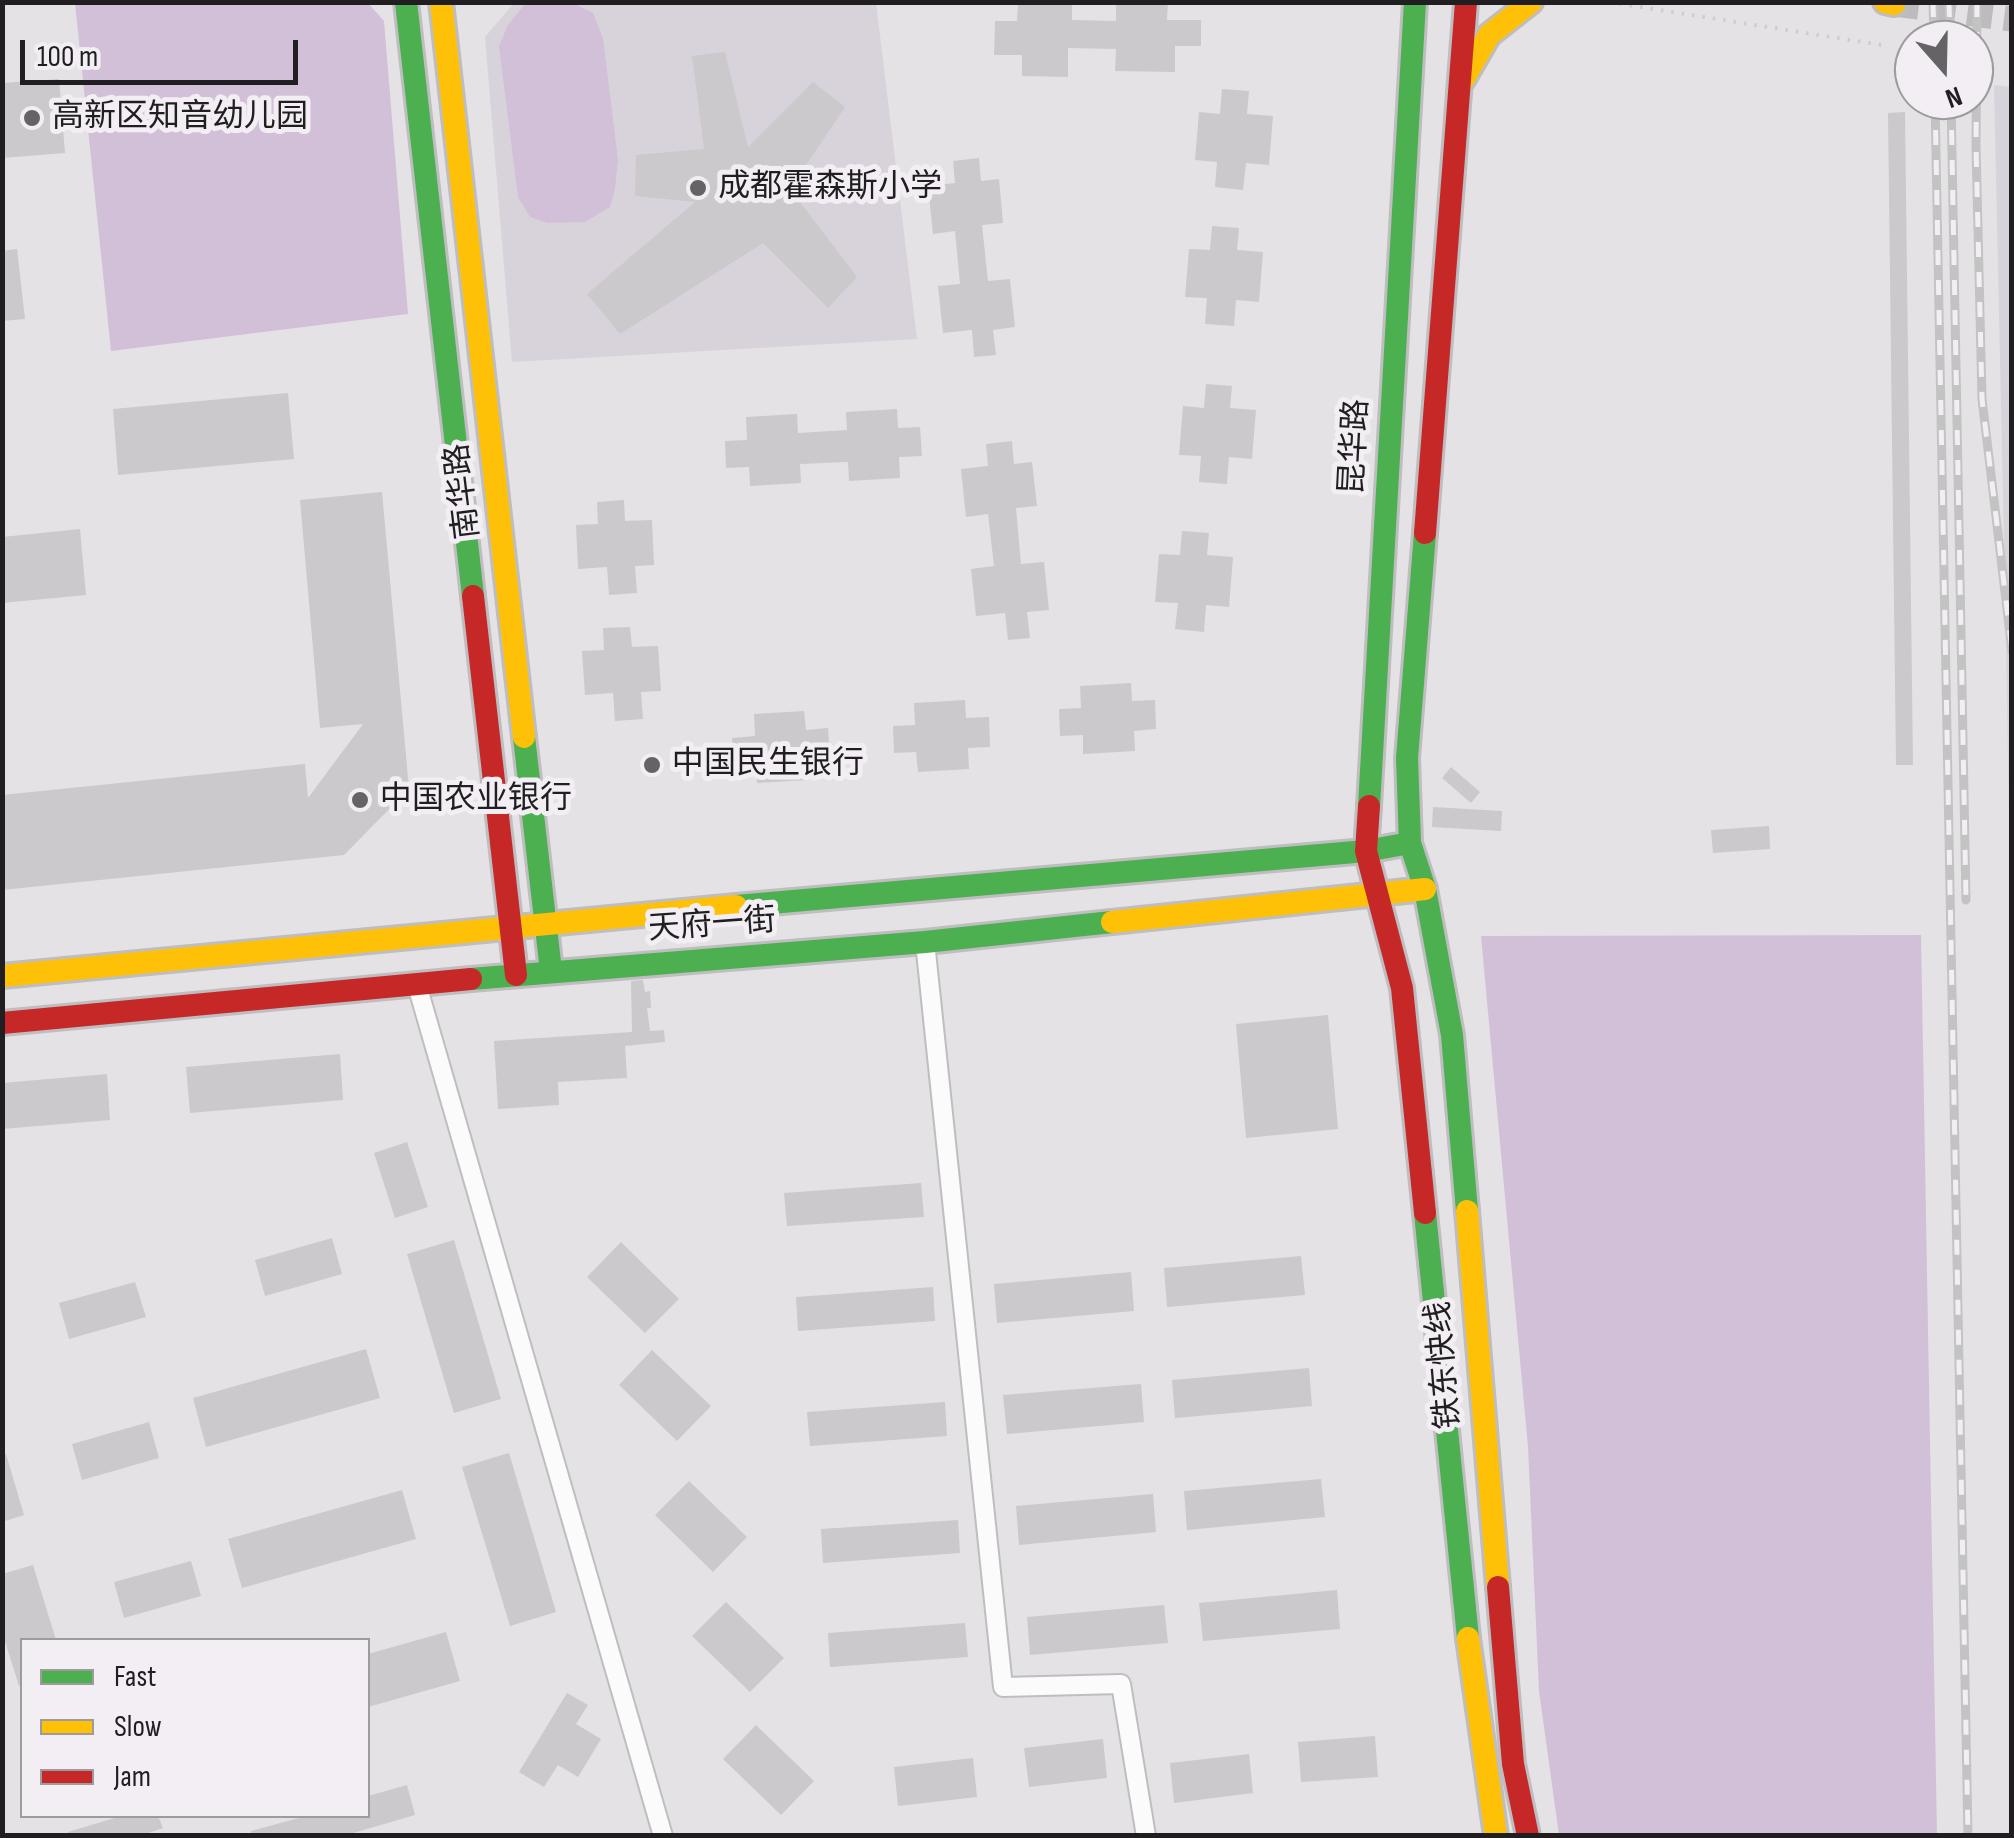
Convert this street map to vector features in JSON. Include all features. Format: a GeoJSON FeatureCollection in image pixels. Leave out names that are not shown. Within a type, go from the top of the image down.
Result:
{"type":"FeatureCollection","features":[{"type":"Feature","properties":{"kind":"main road"},"geometry":{"type":"LineString","coordinates":[[406,2],[516,975]]}},
{"type":"Feature","properties":{"kind":"main road","name":"南华路"},"geometry":{"type":"LineString","coordinates":[[440,2],[551,971]]}},
{"type":"Feature","properties":{"kind":"main road","name":"昆华路"},"geometry":{"type":"LineString","coordinates":[[1377,894],[1366,851],[1415,2]]}},
{"type":"Feature","properties":{"kind":"main road"},"geometry":{"type":"LineString","coordinates":[[1426,889],[1410,843],[1406,758],[1466,2]]}},
{"type":"Feature","properties":{"kind":"main road"},"geometry":{"type":"LineString","coordinates":[[1461,84],[1490,35],[1531,2]]}},
{"type":"Feature","properties":{"kind":"main road"},"geometry":{"type":"LineString","coordinates":[[1885,2],[1894,4]]}},
{"type":"Feature","properties":{"kind":"main road","name":"天府一街"},"geometry":{"type":"LineString","coordinates":[[2,976],[511,926],[1366,851],[1410,843]]}},
{"type":"Feature","properties":{"kind":"main road","name":"天府一街"},"geometry":{"type":"LineString","coordinates":[[2,1023],[551,971],[925,942],[1426,889]]}},
{"type":"Feature","properties":{"kind":"main road","name":"铁东快线"},"geometry":{"type":"LineString","coordinates":[[1426,889],[1452,1035],[1513,1764],[1523,1835]]}},
{"type":"Feature","properties":{"kind":"main road","name":"铁东快线"},"geometry":{"type":"LineString","coordinates":[[1377,894],[1402,988],[1408,1035],[1470,1654],[1496,1836]]}},
{"type":"Feature","properties":{"kind":"street"},"geometry":{"type":"LineString","coordinates":[[925,942],[1003,1687],[1122,1684],[1146,1836]]}},
{"type":"Feature","properties":{"kind":"street"},"geometry":{"type":"LineString","coordinates":[[417,984],[663,1836]]}},
{"type":"Feature","properties":{"kind":"path"},"geometry":{"type":"LineString","coordinates":[[1609,2],[1888,46]]}},
{"type":"Feature","properties":{"kind":"shaded area"},"geometry":{"type":"Polygon","coordinates":[[[75,3],[368,3],[384,21],[408,314],[111,351],[75,3]]]}},
{"type":"Feature","properties":{"kind":"shaded area","name":"成都霍森斯小学"},"geometry":{"type":"Polygon","coordinates":[[[514,3],[876,3],[917,339],[512,362],[485,37],[514,3]]]}},
{"type":"Feature","properties":{"kind":"shaded area"},"geometry":{"type":"Polygon","coordinates":[[[526,3],[573,3],[593,13],[603,39],[618,160],[610,207],[585,222],[547,223],[530,217],[518,197],[499,46],[508,25],[526,3]]]}},
{"type":"Feature","properties":{"kind":"shaded area"},"geometry":{"type":"Polygon","coordinates":[[[1994,85],[2012,87],[2011,933],[1994,85]]]}},
{"type":"Feature","properties":{"kind":"shaded area"},"geometry":{"type":"Polygon","coordinates":[[[1921,935],[1937,1835],[1559,1835],[1539,1691],[1528,1447],[1481,936],[1921,935]]]}},
{"type":"Feature","properties":{"kind":"building"},"geometry":{"type":"Polygon","coordinates":[[[1018,2],[1072,3],[1072,20],[1116,21],[1116,2],[1168,2],[1167,20],[1201,20],[1201,46],[1175,46],[1175,72],[1115,71],[1116,49],[1068,48],[1068,77],[1022,76],[1022,55],[994,55],[995,21],[1017,21],[1018,2]]]}},
{"type":"Feature","properties":{"kind":"building"},"geometry":{"type":"Polygon","coordinates":[[[725,52],[748,147],[813,82],[845,107],[790,189],[857,277],[828,308],[763,243],[620,334],[587,294],[695,202],[635,196],[636,155],[704,149],[692,56],[725,52]]]}},
{"type":"Feature","properties":{"kind":"building","name":"高新区知音幼儿园"},"geometry":{"type":"Polygon","coordinates":[[[59,79],[65,153],[2,158],[2,83],[59,79]]]}},
{"type":"Feature","properties":{"kind":"building"},"geometry":{"type":"Polygon","coordinates":[[[1222,89],[1249,91],[1247,114],[1273,116],[1269,165],[1246,163],[1243,190],[1215,187],[1217,162],[1195,160],[1199,112],[1220,114],[1222,89]]]}},
{"type":"Feature","properties":{"kind":"building"},"geometry":{"type":"Polygon","coordinates":[[[1888,113],[1894,113],[1894,120],[1905,120],[1913,765],[1896,765],[1888,113]]]}},
{"type":"Feature","properties":{"kind":"building"},"geometry":{"type":"Polygon","coordinates":[[[979,158],[981,181],[999,179],[1003,223],[982,225],[988,281],[1010,279],[1015,327],[993,330],[996,355],[974,357],[972,330],[943,333],[938,286],[960,284],[955,231],[933,234],[928,186],[955,183],[953,161],[979,158]]]}},
{"type":"Feature","properties":{"kind":"building"},"geometry":{"type":"Polygon","coordinates":[[[1212,226],[1239,228],[1237,250],[1263,252],[1259,302],[1236,300],[1234,326],[1205,324],[1207,298],[1185,297],[1189,249],[1210,250],[1212,226]]]}},
{"type":"Feature","properties":{"kind":"building"},"geometry":{"type":"Polygon","coordinates":[[[17,249],[25,319],[2,321],[2,251],[17,249]]]}},
{"type":"Feature","properties":{"kind":"building"},"geometry":{"type":"Polygon","coordinates":[[[1206,384],[1232,386],[1230,408],[1256,410],[1252,459],[1229,457],[1227,484],[1199,482],[1201,456],[1179,455],[1183,406],[1204,408],[1206,384]]]}},
{"type":"Feature","properties":{"kind":"building"},"geometry":{"type":"Polygon","coordinates":[[[288,393],[294,459],[118,475],[113,409],[288,393]]]}},
{"type":"Feature","properties":{"kind":"building"},"geometry":{"type":"Polygon","coordinates":[[[897,409],[898,428],[920,427],[922,456],[899,457],[900,478],[849,481],[848,462],[800,464],[801,483],[750,486],[749,467],[726,468],[725,441],[747,440],[746,417],[797,414],[798,433],[847,430],[846,412],[897,409]]]}},
{"type":"Feature","properties":{"kind":"building"},"geometry":{"type":"Polygon","coordinates":[[[1012,441],[1014,464],[1032,462],[1037,506],[1016,508],[1021,564],[1044,562],[1049,610],[1027,612],[1030,638],[1008,640],[1005,613],[976,616],[971,569],[994,566],[988,514],[966,517],[961,469],[988,466],[986,444],[1012,441]]]}},
{"type":"Feature","properties":{"kind":"building"},"geometry":{"type":"Polygon","coordinates":[[[382,492],[409,789],[344,855],[2,890],[2,795],[305,764],[308,798],[363,724],[320,728],[300,500],[382,492]]]}},
{"type":"Feature","properties":{"kind":"building"},"geometry":{"type":"Polygon","coordinates":[[[624,500],[625,521],[652,520],[654,565],[635,566],[637,593],[609,595],[607,567],[578,569],[576,525],[598,524],[597,502],[624,500]]]}},
{"type":"Feature","properties":{"kind":"building"},"geometry":{"type":"Polygon","coordinates":[[[80,529],[86,595],[2,603],[2,537],[80,529]]]}},
{"type":"Feature","properties":{"kind":"building"},"geometry":{"type":"Polygon","coordinates":[[[1182,531],[1209,533],[1207,555],[1233,557],[1229,607],[1206,605],[1204,632],[1175,629],[1178,603],[1155,602],[1159,554],[1180,555],[1182,531]]]}},
{"type":"Feature","properties":{"kind":"building"},"geometry":{"type":"Polygon","coordinates":[[[630,627],[632,647],[658,646],[661,691],[641,692],[643,719],[615,721],[613,693],[585,695],[582,651],[604,650],[603,628],[630,627]]]}},
{"type":"Feature","properties":{"kind":"building"},"geometry":{"type":"Polygon","coordinates":[[[1131,683],[1132,701],[1155,700],[1156,729],[1134,731],[1135,751],[1083,754],[1083,735],[1060,736],[1059,709],[1081,708],[1080,686],[1131,683]]]}},
{"type":"Feature","properties":{"kind":"building"},"geometry":{"type":"Polygon","coordinates":[[[965,700],[966,718],[989,717],[990,747],[968,748],[969,769],[918,772],[916,752],[894,753],[893,726],[915,725],[914,703],[965,700]]]}},
{"type":"Feature","properties":{"kind":"building"},"geometry":{"type":"Polygon","coordinates":[[[804,711],[806,730],[828,728],[830,758],[807,759],[808,780],[757,783],[756,763],[734,764],[732,738],[755,736],[754,714],[804,711]]]}},
{"type":"Feature","properties":{"kind":"building"},"geometry":{"type":"Polygon","coordinates":[[[1451,767],[1480,792],[1471,803],[1442,778],[1451,767]]]}},
{"type":"Feature","properties":{"kind":"building"},"geometry":{"type":"Polygon","coordinates":[[[1433,807],[1502,811],[1501,831],[1432,827],[1433,807]]]}},
{"type":"Feature","properties":{"kind":"building"},"geometry":{"type":"Polygon","coordinates":[[[1769,826],[1770,849],[1713,853],[1711,830],[1769,826]]]}},
{"type":"Feature","properties":{"kind":"building"},"geometry":{"type":"Polygon","coordinates":[[[643,980],[645,992],[650,991],[650,1031],[664,1030],[665,1042],[625,1046],[627,1078],[558,1082],[559,1105],[498,1109],[494,1041],[632,1032],[631,981],[643,980]]]}},
{"type":"Feature","properties":{"kind":"building"},"geometry":{"type":"Polygon","coordinates":[[[1328,1015],[1338,1129],[1246,1138],[1236,1024],[1328,1015]]]}},
{"type":"Feature","properties":{"kind":"building"},"geometry":{"type":"Polygon","coordinates":[[[340,1054],[343,1100],[190,1113],[186,1067],[340,1054]]]}},
{"type":"Feature","properties":{"kind":"building"},"geometry":{"type":"Polygon","coordinates":[[[107,1074],[110,1120],[2,1129],[2,1083],[107,1074]]]}},
{"type":"Feature","properties":{"kind":"building"},"geometry":{"type":"Polygon","coordinates":[[[407,1142],[428,1207],[395,1218],[374,1153],[407,1142]]]}},
{"type":"Feature","properties":{"kind":"building"},"geometry":{"type":"Polygon","coordinates":[[[921,1183],[924,1217],[787,1226],[784,1193],[921,1183]]]}},
{"type":"Feature","properties":{"kind":"building"},"geometry":{"type":"Polygon","coordinates":[[[332,1238],[342,1274],[265,1296],[255,1260],[332,1238]]]}},
{"type":"Feature","properties":{"kind":"building"},"geometry":{"type":"Polygon","coordinates":[[[454,1240],[501,1399],[454,1413],[407,1254],[454,1240]]]}},
{"type":"Feature","properties":{"kind":"building"},"geometry":{"type":"Polygon","coordinates":[[[621,1242],[679,1299],[645,1333],[587,1277],[621,1242]]]}},
{"type":"Feature","properties":{"kind":"building"},"geometry":{"type":"Polygon","coordinates":[[[1301,1256],[1305,1295],[1167,1307],[1164,1268],[1301,1256]]]}},
{"type":"Feature","properties":{"kind":"building"},"geometry":{"type":"Polygon","coordinates":[[[1131,1272],[1134,1311],[997,1323],[994,1284],[1131,1272]]]}},
{"type":"Feature","properties":{"kind":"building"},"geometry":{"type":"Polygon","coordinates":[[[135,1282],[146,1317],[69,1339],[59,1303],[135,1282]]]}},
{"type":"Feature","properties":{"kind":"building"},"geometry":{"type":"Polygon","coordinates":[[[933,1287],[935,1321],[798,1331],[796,1297],[933,1287]]]}},
{"type":"Feature","properties":{"kind":"building"},"geometry":{"type":"Polygon","coordinates":[[[366,1349],[380,1398],[206,1447],[193,1398],[366,1349]]]}},
{"type":"Feature","properties":{"kind":"building"},"geometry":{"type":"Polygon","coordinates":[[[652,1350],[711,1406],[677,1441],[619,1385],[652,1350]]]}},
{"type":"Feature","properties":{"kind":"building"},"geometry":{"type":"Polygon","coordinates":[[[1309,1368],[1312,1406],[1175,1418],[1172,1380],[1309,1368]]]}},
{"type":"Feature","properties":{"kind":"building"},"geometry":{"type":"Polygon","coordinates":[[[1141,1384],[1144,1422],[1007,1434],[1003,1395],[1141,1384]]]}},
{"type":"Feature","properties":{"kind":"building"},"geometry":{"type":"Polygon","coordinates":[[[945,1402],[947,1436],[810,1446],[807,1412],[945,1402]]]}},
{"type":"Feature","properties":{"kind":"building"},"geometry":{"type":"Polygon","coordinates":[[[149,1422],[159,1458],[82,1480],[72,1444],[149,1422]]]}},
{"type":"Feature","properties":{"kind":"building"},"geometry":{"type":"Polygon","coordinates":[[[509,1453],[556,1612],[510,1626],[462,1467],[509,1453]]]}},
{"type":"Feature","properties":{"kind":"building"},"geometry":{"type":"Polygon","coordinates":[[[6,1454],[24,1515],[2,1522],[2,1455],[6,1454]]]}},
{"type":"Feature","properties":{"kind":"building"},"geometry":{"type":"Polygon","coordinates":[[[1321,1479],[1325,1517],[1187,1530],[1184,1491],[1321,1479]]]}},
{"type":"Feature","properties":{"kind":"building"},"geometry":{"type":"Polygon","coordinates":[[[689,1481],[747,1537],[713,1572],[655,1515],[689,1481]]]}},
{"type":"Feature","properties":{"kind":"building"},"geometry":{"type":"Polygon","coordinates":[[[402,1490],[416,1539],[242,1588],[228,1539],[402,1490]]]}},
{"type":"Feature","properties":{"kind":"building"},"geometry":{"type":"Polygon","coordinates":[[[1153,1494],[1156,1532],[1019,1545],[1016,1506],[1153,1494]]]}},
{"type":"Feature","properties":{"kind":"building"},"geometry":{"type":"Polygon","coordinates":[[[958,1520],[960,1553],[823,1563],[821,1529],[958,1520]]]}},
{"type":"Feature","properties":{"kind":"building"},"geometry":{"type":"Polygon","coordinates":[[[191,1561],[201,1596],[124,1618],[114,1582],[191,1561]]]}},
{"type":"Feature","properties":{"kind":"building"},"geometry":{"type":"Polygon","coordinates":[[[33,1565],[55,1638],[20,1638],[20,1686],[2,1632],[2,1574],[33,1565]]]}},
{"type":"Feature","properties":{"kind":"building"},"geometry":{"type":"Polygon","coordinates":[[[1337,1590],[1340,1629],[1203,1641],[1199,1603],[1337,1590]]]}},
{"type":"Feature","properties":{"kind":"building"},"geometry":{"type":"Polygon","coordinates":[[[726,1602],[784,1658],[750,1692],[692,1636],[726,1602]]]}},
{"type":"Feature","properties":{"kind":"building"},"geometry":{"type":"Polygon","coordinates":[[[1164,1605],[1168,1643],[1030,1655],[1027,1617],[1164,1605]]]}},
{"type":"Feature","properties":{"kind":"building"},"geometry":{"type":"Polygon","coordinates":[[[965,1623],[968,1657],[830,1667],[828,1633],[965,1623]]]}},
{"type":"Feature","properties":{"kind":"building"},"geometry":{"type":"Polygon","coordinates":[[[446,1632],[460,1681],[370,1706],[370,1653],[446,1632]]]}},
{"type":"Feature","properties":{"kind":"building"},"geometry":{"type":"Polygon","coordinates":[[[567,1693],[588,1705],[576,1724],[601,1739],[578,1777],[558,1765],[544,1787],[519,1772],[567,1693]]]}},
{"type":"Feature","properties":{"kind":"building"},"geometry":{"type":"Polygon","coordinates":[[[756,1725],[814,1781],[781,1815],[723,1759],[756,1725]]]}},
{"type":"Feature","properties":{"kind":"building"},"geometry":{"type":"Polygon","coordinates":[[[1375,1736],[1378,1777],[1301,1782],[1298,1742],[1375,1736]]]}},
{"type":"Feature","properties":{"kind":"building"},"geometry":{"type":"Polygon","coordinates":[[[1103,1739],[1107,1778],[1029,1787],[1024,1748],[1103,1739]]]}},
{"type":"Feature","properties":{"kind":"building"},"geometry":{"type":"Polygon","coordinates":[[[1249,1754],[1253,1793],[1174,1803],[1170,1763],[1249,1754]]]}},
{"type":"Feature","properties":{"kind":"building"},"geometry":{"type":"Polygon","coordinates":[[[973,1758],[977,1797],[898,1806],[894,1767],[973,1758]]]}},
{"type":"Feature","properties":{"kind":"building"},"geometry":{"type":"Polygon","coordinates":[[[407,1785],[415,1815],[343,1836],[251,1836],[251,1831],[299,1818],[370,1818],[370,1795],[407,1785]]]}},
{"type":"Feature","properties":{"kind":"building"},"geometry":{"type":"Polygon","coordinates":[[[114,1818],[159,1818],[163,1828],[140,1836],[69,1836],[68,1832],[114,1818]]]}},
{"type":"Feature","properties":{"kind":"tunnel"},"geometry":{"type":"LineString","coordinates":[[1894,4],[2012,19]]}},
{"type":"Feature","properties":{"kind":"railway"},"geometry":{"type":"LineString","coordinates":[[1933,2],[1933,20]]}},
{"type":"Feature","properties":{"kind":"railway"},"geometry":{"type":"LineString","coordinates":[[1949,2],[1949,20]]}},
{"type":"Feature","properties":{"kind":"railway"},"geometry":{"type":"LineString","coordinates":[[1977,2],[1982,399],[2012,651]]}},
{"type":"Feature","properties":{"kind":"railway"},"geometry":{"type":"LineString","coordinates":[[1935,120],[1968,1836]]}},
{"type":"Feature","properties":{"kind":"railway"},"geometry":{"type":"LineString","coordinates":[[1951,120],[1966,900]]}},
{"type":"Feature","properties":{"kind":"traffic: fast"},"geometry":{"type":"LineString","coordinates":[[406,2],[473,596]]}},
{"type":"Feature","properties":{"kind":"traffic: fast"},"geometry":{"type":"LineString","coordinates":[[1369,806],[1415,2]]}},
{"type":"Feature","properties":{"kind":"traffic: fast"},"geometry":{"type":"LineString","coordinates":[[1425,533],[1407,758],[1410,843],[1425,889],[1452,1035],[1467,1211]]}},
{"type":"Feature","properties":{"kind":"traffic: fast"},"geometry":{"type":"LineString","coordinates":[[524,737],[551,971]]}},
{"type":"Feature","properties":{"kind":"traffic: fast"},"geometry":{"type":"LineString","coordinates":[[736,906],[1366,851],[1410,843]]}},
{"type":"Feature","properties":{"kind":"traffic: fast"},"geometry":{"type":"LineString","coordinates":[[471,979],[925,942],[1112,922]]}},
{"type":"Feature","properties":{"kind":"traffic: fast"},"geometry":{"type":"LineString","coordinates":[[1425,1213],[1468,1638]]}},
{"type":"Feature","properties":{"kind":"traffic: slow"},"geometry":{"type":"LineString","coordinates":[[441,2],[524,737]]}},
{"type":"Feature","properties":{"kind":"traffic: slow"},"geometry":{"type":"LineString","coordinates":[[1463,80],[1489,35],[1531,2]]}},
{"type":"Feature","properties":{"kind":"traffic: slow"},"geometry":{"type":"LineString","coordinates":[[1885,2],[1894,4]]}},
{"type":"Feature","properties":{"kind":"traffic: slow"},"geometry":{"type":"LineString","coordinates":[[1112,922],[1425,889]]}},
{"type":"Feature","properties":{"kind":"traffic: slow"},"geometry":{"type":"LineString","coordinates":[[2,976],[736,906]]}},
{"type":"Feature","properties":{"kind":"traffic: slow"},"geometry":{"type":"LineString","coordinates":[[1467,1211],[1498,1587]]}},
{"type":"Feature","properties":{"kind":"traffic: slow"},"geometry":{"type":"LineString","coordinates":[[1468,1638],[1496,1836]]}},
{"type":"Feature","properties":{"kind":"traffic: jam"},"geometry":{"type":"LineString","coordinates":[[1425,533],[1466,2]]}},
{"type":"Feature","properties":{"kind":"traffic: jam"},"geometry":{"type":"LineString","coordinates":[[473,596],[516,975]]}},
{"type":"Feature","properties":{"kind":"traffic: jam"},"geometry":{"type":"LineString","coordinates":[[1369,806],[1366,851],[1402,988],[1425,1213]]}},
{"type":"Feature","properties":{"kind":"traffic: jam"},"geometry":{"type":"LineString","coordinates":[[2,1023],[471,979]]}},
{"type":"Feature","properties":{"kind":"traffic: jam"},"geometry":{"type":"LineString","coordinates":[[1498,1587],[1513,1764],[1528,1836]]}},
{"type":"Feature","properties":{"kind":"place","name":"高新区知音幼儿园"},"geometry":{"type":"Point","coordinates":[32,118]}},
{"type":"Feature","properties":{"kind":"place","name":"成都霍森斯小学"},"geometry":{"type":"Point","coordinates":[698,188]}},
{"type":"Feature","properties":{"kind":"place","name":"中国民生银行"},"geometry":{"type":"Point","coordinates":[652,765]}},
{"type":"Feature","properties":{"kind":"place","name":"中国农业银行"},"geometry":{"type":"Point","coordinates":[360,800]}}]}
